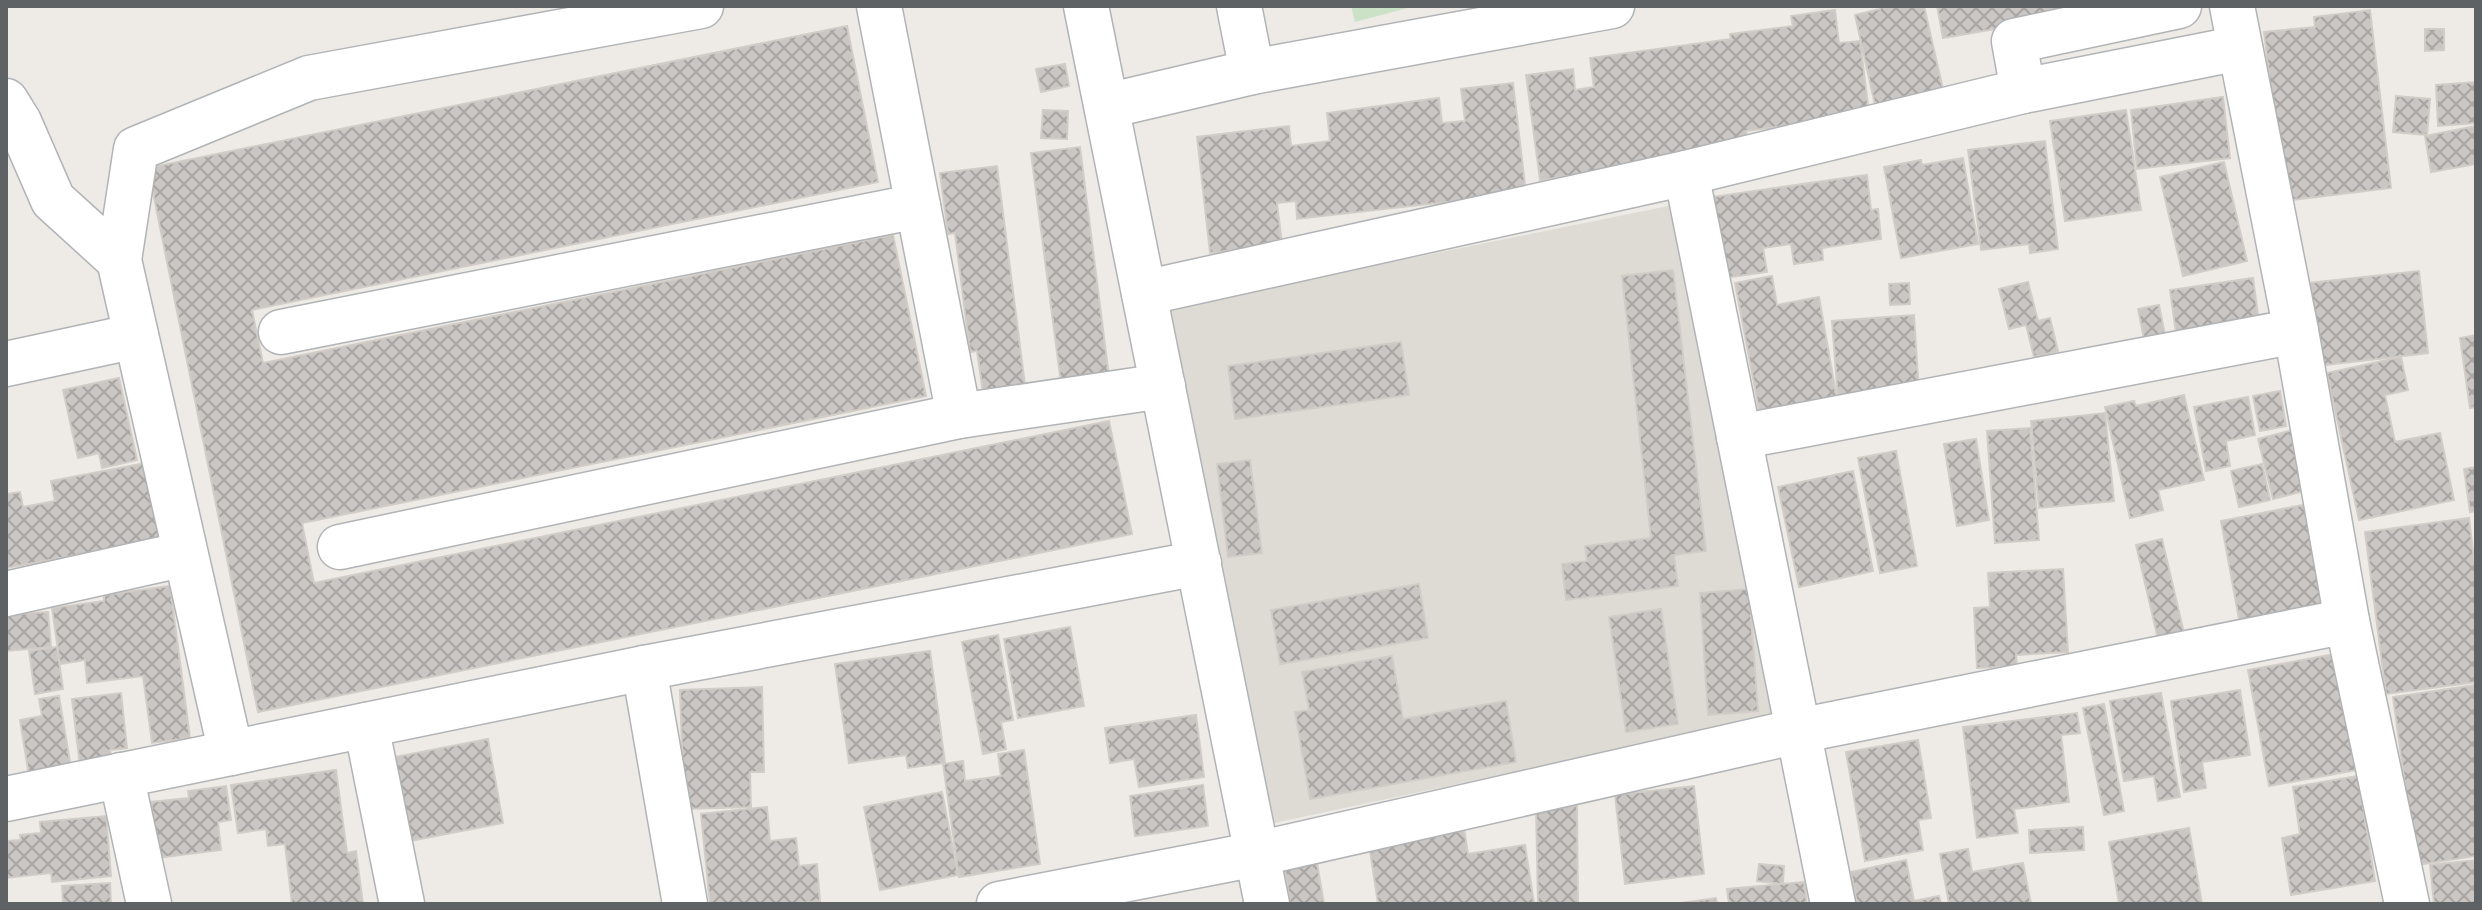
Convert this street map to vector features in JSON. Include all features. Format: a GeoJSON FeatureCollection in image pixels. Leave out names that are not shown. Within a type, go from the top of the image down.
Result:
{"type":"FeatureCollection","features":[{"type":"Feature","properties":{"kind":"street"},"geometry":{"type":"LineString","coordinates":[[231,753],[119,260],[136,149],[309,78],[701,6]]}},
{"type":"Feature","properties":{"kind":"street"},"geometry":{"type":"LineString","coordinates":[[879,6],[959,416]]}},
{"type":"Feature","properties":{"kind":"street"},"geometry":{"type":"LineString","coordinates":[[1086,6],[1267,904]]}},
{"type":"Feature","properties":{"kind":"street"},"geometry":{"type":"LineString","coordinates":[[1239,6],[1252,72]]}},
{"type":"Feature","properties":{"kind":"street"},"geometry":{"type":"LineString","coordinates":[[1107,106],[1252,72],[1612,6]]}},
{"type":"Feature","properties":{"kind":"street"},"geometry":{"type":"LineString","coordinates":[[2023,91],[2014,41],[2179,6]]}},
{"type":"Feature","properties":{"kind":"street"},"geometry":{"type":"LineString","coordinates":[[1144,293],[1686,173],[2023,91],[2236,27],[2296,331],[2396,902]]}},
{"type":"Feature","properties":{"kind":"street"},"geometry":{"type":"LineString","coordinates":[[6,101],[19,122],[53,200],[119,260]]}},
{"type":"Feature","properties":{"kind":"street"},"geometry":{"type":"LineString","coordinates":[[1686,173],[1833,904]]}},
{"type":"Feature","properties":{"kind":"street"},"geometry":{"type":"LineString","coordinates":[[281,332],[918,206]]}},
{"type":"Feature","properties":{"kind":"street"},"geometry":{"type":"LineString","coordinates":[[1739,437],[2296,331]]}},
{"type":"Feature","properties":{"kind":"street"},"geometry":{"type":"LineString","coordinates":[[6,364],[136,336]]}},
{"type":"Feature","properties":{"kind":"street"},"geometry":{"type":"LineString","coordinates":[[340,547],[959,416],[1163,386]]}},
{"type":"Feature","properties":{"kind":"street"},"geometry":{"type":"LineString","coordinates":[[6,594],[185,554]]}},
{"type":"Feature","properties":{"kind":"street"},"geometry":{"type":"LineString","coordinates":[[6,799],[644,668],[1199,563]]}},
{"type":"Feature","properties":{"kind":"street"},"geometry":{"type":"LineString","coordinates":[[999,904],[1257,854],[1798,731],[2347,621]]}},
{"type":"Feature","properties":{"kind":"street"},"geometry":{"type":"LineString","coordinates":[[644,668],[685,904]]}},
{"type":"Feature","properties":{"kind":"street"},"geometry":{"type":"LineString","coordinates":[[366,725],[402,904]]}},
{"type":"Feature","properties":{"kind":"street"},"geometry":{"type":"LineString","coordinates":[[121,775],[149,904]]}},
{"type":"Feature","properties":{"kind":"shaded area"},"geometry":{"type":"Polygon","coordinates":[[[1683,203],[1782,715],[1274,823],[1170,307],[1683,203]]]}},
{"type":"Feature","properties":{"kind":"green space"},"geometry":{"type":"Polygon","coordinates":[[[1351,6],[1415,6],[1355,22],[1351,6]]]}},
{"type":"Feature","properties":{"kind":"building"},"geometry":{"type":"Polygon","coordinates":[[[1879,6],[1924,6],[1945,98],[1877,114],[1855,15],[1880,9],[1879,6]]]}},
{"type":"Feature","properties":{"kind":"building"},"geometry":{"type":"Polygon","coordinates":[[[1937,6],[2056,6],[2058,18],[1943,38],[1937,6]]]}},
{"type":"Feature","properties":{"kind":"building"},"geometry":{"type":"Polygon","coordinates":[[[1835,10],[1839,43],[1860,41],[1870,121],[1807,123],[1746,131],[1749,148],[1540,180],[1526,75],[1573,69],[1575,90],[1594,87],[1590,58],[1731,39],[1730,34],[1793,26],[1791,16],[1835,10]]]}},
{"type":"Feature","properties":{"kind":"building"},"geometry":{"type":"Polygon","coordinates":[[[2370,10],[2391,188],[2284,201],[2264,32],[2315,27],[2314,17],[2370,10]]]}},
{"type":"Feature","properties":{"kind":"building"},"geometry":{"type":"Polygon","coordinates":[[[847,26],[878,182],[252,310],[263,363],[893,235],[926,396],[302,523],[314,583],[1109,421],[1132,534],[258,712],[148,168],[847,26]]]}},
{"type":"Feature","properties":{"kind":"building"},"geometry":{"type":"Polygon","coordinates":[[[2425,29],[2444,29],[2444,50],[2425,51],[2425,29]]]}},
{"type":"Feature","properties":{"kind":"building"},"geometry":{"type":"Polygon","coordinates":[[[1065,64],[1069,86],[1041,92],[1036,69],[1065,64]]]}},
{"type":"Feature","properties":{"kind":"building"},"geometry":{"type":"Polygon","coordinates":[[[2476,82],[2476,123],[2438,126],[2436,85],[2476,82]]]}},
{"type":"Feature","properties":{"kind":"building"},"geometry":{"type":"Polygon","coordinates":[[[1513,83],[1526,193],[1297,219],[1296,201],[1277,203],[1282,244],[1210,253],[1197,137],[1289,126],[1291,146],[1330,141],[1327,113],[1439,98],[1442,123],[1465,121],[1461,89],[1513,83]]]}},
{"type":"Feature","properties":{"kind":"building"},"geometry":{"type":"Polygon","coordinates":[[[2396,96],[2430,99],[2427,135],[2393,132],[2396,96]]]}},
{"type":"Feature","properties":{"kind":"building"},"geometry":{"type":"Polygon","coordinates":[[[2223,97],[2230,158],[2137,169],[2131,110],[2223,97]]]}},
{"type":"Feature","properties":{"kind":"building"},"geometry":{"type":"Polygon","coordinates":[[[1043,110],[1068,111],[1067,139],[1041,138],[1043,110]]]}},
{"type":"Feature","properties":{"kind":"building"},"geometry":{"type":"Polygon","coordinates":[[[2126,110],[2141,210],[2065,221],[2050,121],[2126,110]]]}},
{"type":"Feature","properties":{"kind":"building"},"geometry":{"type":"Polygon","coordinates":[[[2476,126],[2476,164],[2431,172],[2425,136],[2476,126]]]}},
{"type":"Feature","properties":{"kind":"building"},"geometry":{"type":"Polygon","coordinates":[[[2045,141],[2058,249],[2030,253],[2029,244],[1981,250],[1968,150],[2045,141]]]}},
{"type":"Feature","properties":{"kind":"building"},"geometry":{"type":"Polygon","coordinates":[[[1080,147],[1110,385],[1062,391],[1031,153],[1080,147]]]}},
{"type":"Feature","properties":{"kind":"building"},"geometry":{"type":"Polygon","coordinates":[[[1963,158],[1978,244],[1901,258],[1884,167],[1921,160],[1922,165],[1963,158]]]}},
{"type":"Feature","properties":{"kind":"building"},"geometry":{"type":"Polygon","coordinates":[[[2224,162],[2247,261],[2183,276],[2160,177],[2224,162]]]}},
{"type":"Feature","properties":{"kind":"building"},"geometry":{"type":"Polygon","coordinates":[[[997,166],[1027,401],[985,406],[977,351],[970,352],[955,233],[948,234],[940,173],[997,166]]]}},
{"type":"Feature","properties":{"kind":"building"},"geometry":{"type":"Polygon","coordinates":[[[1867,175],[1871,210],[1878,209],[1881,239],[1822,248],[1823,260],[1794,264],[1791,244],[1763,248],[1767,272],[1723,278],[1712,197],[1867,175]]]}},
{"type":"Feature","properties":{"kind":"building"},"geometry":{"type":"Polygon","coordinates":[[[1673,270],[1706,551],[1674,555],[1678,586],[1566,600],[1562,564],[1587,561],[1585,546],[1651,538],[1622,276],[1673,270]]]}},
{"type":"Feature","properties":{"kind":"building"},"geometry":{"type":"Polygon","coordinates":[[[2419,271],[2428,353],[2318,366],[2309,283],[2419,271]]]}},
{"type":"Feature","properties":{"kind":"building"},"geometry":{"type":"Polygon","coordinates":[[[1772,276],[1777,305],[1819,297],[1839,411],[1762,426],[1735,283],[1772,276]]]}},
{"type":"Feature","properties":{"kind":"building"},"geometry":{"type":"Polygon","coordinates":[[[2253,278],[2259,322],[2176,333],[2170,290],[2253,278]]]}},
{"type":"Feature","properties":{"kind":"building"},"geometry":{"type":"Polygon","coordinates":[[[2028,282],[2038,321],[2050,318],[2058,351],[2034,357],[2026,325],[2009,329],[1999,289],[2028,282]]]}},
{"type":"Feature","properties":{"kind":"building"},"geometry":{"type":"Polygon","coordinates":[[[1909,283],[1910,304],[1890,305],[1889,284],[1909,283]]]}},
{"type":"Feature","properties":{"kind":"building"},"geometry":{"type":"Polygon","coordinates":[[[2159,305],[2165,335],[2144,339],[2138,309],[2159,305]]]}},
{"type":"Feature","properties":{"kind":"building"},"geometry":{"type":"Polygon","coordinates":[[[1914,315],[1919,393],[1838,399],[1832,321],[1914,315]]]}},
{"type":"Feature","properties":{"kind":"building"},"geometry":{"type":"Polygon","coordinates":[[[2476,335],[2476,407],[2470,408],[2460,338],[2476,335]]]}},
{"type":"Feature","properties":{"kind":"building"},"geometry":{"type":"Polygon","coordinates":[[[1401,342],[1409,395],[1235,419],[1228,366],[1401,342]]]}},
{"type":"Feature","properties":{"kind":"building"},"geometry":{"type":"Polygon","coordinates":[[[2401,357],[2408,390],[2385,395],[2395,442],[2440,433],[2454,500],[2359,520],[2327,373],[2401,357]]]}},
{"type":"Feature","properties":{"kind":"building"},"geometry":{"type":"Polygon","coordinates":[[[119,378],[137,460],[102,468],[99,453],[78,458],[63,390],[119,378]]]}},
{"type":"Feature","properties":{"kind":"building"},"geometry":{"type":"Polygon","coordinates":[[[2280,391],[2286,426],[2260,431],[2253,396],[2280,391]]]}},
{"type":"Feature","properties":{"kind":"building"},"geometry":{"type":"Polygon","coordinates":[[[2184,395],[2204,480],[2158,490],[2163,510],[2130,518],[2105,407],[2134,401],[2136,406],[2184,395]]]}},
{"type":"Feature","properties":{"kind":"building"},"geometry":{"type":"Polygon","coordinates":[[[2248,397],[2255,435],[2226,441],[2230,466],[2206,471],[2194,407],[2248,397]]]}},
{"type":"Feature","properties":{"kind":"building"},"geometry":{"type":"Polygon","coordinates":[[[2105,413],[2114,501],[2039,508],[2031,421],[2105,413]]]}},
{"type":"Feature","properties":{"kind":"building"},"geometry":{"type":"Polygon","coordinates":[[[2030,428],[2039,540],[1995,543],[1987,431],[2030,428]]]}},
{"type":"Feature","properties":{"kind":"building"},"geometry":{"type":"Polygon","coordinates":[[[2293,430],[2308,490],[2273,499],[2258,439],[2293,430]]]}},
{"type":"Feature","properties":{"kind":"building"},"geometry":{"type":"Polygon","coordinates":[[[1976,439],[1989,520],[1957,526],[1944,444],[1976,439]]]}},
{"type":"Feature","properties":{"kind":"building"},"geometry":{"type":"Polygon","coordinates":[[[1896,451],[1917,566],[1880,573],[1858,458],[1896,451]]]}},
{"type":"Feature","properties":{"kind":"building"},"geometry":{"type":"Polygon","coordinates":[[[1250,460],[1262,553],[1228,557],[1217,464],[1250,460]]]}},
{"type":"Feature","properties":{"kind":"building"},"geometry":{"type":"Polygon","coordinates":[[[146,463],[160,540],[6,568],[6,494],[20,492],[23,507],[55,501],[51,481],[146,463]]]}},
{"type":"Feature","properties":{"kind":"building"},"geometry":{"type":"Polygon","coordinates":[[[2262,464],[2270,500],[2239,507],[2231,471],[2262,464]]]}},
{"type":"Feature","properties":{"kind":"building"},"geometry":{"type":"Polygon","coordinates":[[[2476,467],[2476,511],[2470,512],[2464,469],[2476,467]]]}},
{"type":"Feature","properties":{"kind":"building"},"geometry":{"type":"Polygon","coordinates":[[[1853,471],[1873,571],[1799,587],[1778,487],[1853,471]]]}},
{"type":"Feature","properties":{"kind":"building"},"geometry":{"type":"Polygon","coordinates":[[[2313,503],[2333,612],[2241,630],[2221,521],[2313,503]]]}},
{"type":"Feature","properties":{"kind":"building"},"geometry":{"type":"Polygon","coordinates":[[[2469,518],[2476,575],[2476,682],[2386,694],[2365,532],[2469,518]]]}},
{"type":"Feature","properties":{"kind":"building"},"geometry":{"type":"Polygon","coordinates":[[[2162,539],[2184,633],[2158,639],[2136,545],[2162,539]]]}},
{"type":"Feature","properties":{"kind":"building"},"geometry":{"type":"Polygon","coordinates":[[[2063,569],[2068,652],[2016,655],[2017,666],[1977,668],[1974,608],[1990,607],[1988,573],[2063,569]]]}},
{"type":"Feature","properties":{"kind":"building"},"geometry":{"type":"Polygon","coordinates":[[[1419,584],[1428,638],[1280,664],[1271,610],[1419,584]]]}},
{"type":"Feature","properties":{"kind":"building"},"geometry":{"type":"Polygon","coordinates":[[[170,586],[190,738],[152,743],[143,676],[87,683],[85,660],[60,664],[52,608],[104,601],[104,595],[170,586]]]}},
{"type":"Feature","properties":{"kind":"building"},"geometry":{"type":"Polygon","coordinates":[[[1749,589],[1758,711],[1708,715],[1700,593],[1749,589]]]}},
{"type":"Feature","properties":{"kind":"building"},"geometry":{"type":"Polygon","coordinates":[[[1661,609],[1678,724],[1626,732],[1609,617],[1661,609]]]}},
{"type":"Feature","properties":{"kind":"building"},"geometry":{"type":"Polygon","coordinates":[[[48,612],[51,647],[6,651],[6,615],[48,612]]]}},
{"type":"Feature","properties":{"kind":"building"},"geometry":{"type":"Polygon","coordinates":[[[1070,627],[1084,706],[1018,718],[1004,639],[1070,627]]]}},
{"type":"Feature","properties":{"kind":"building"},"geometry":{"type":"Polygon","coordinates":[[[998,635],[1013,720],[1001,722],[1006,749],[983,754],[962,642],[998,635]]]}},
{"type":"Feature","properties":{"kind":"building"},"geometry":{"type":"Polygon","coordinates":[[[57,647],[63,689],[35,694],[29,651],[57,647]]]}},
{"type":"Feature","properties":{"kind":"building"},"geometry":{"type":"Polygon","coordinates":[[[930,651],[945,763],[908,768],[906,755],[849,763],[835,664],[930,651]]]}},
{"type":"Feature","properties":{"kind":"building"},"geometry":{"type":"Polygon","coordinates":[[[2335,654],[2357,770],[2269,786],[2248,670],[2335,654]]]}},
{"type":"Feature","properties":{"kind":"building"},"geometry":{"type":"Polygon","coordinates":[[[1392,656],[1403,719],[1506,701],[1516,762],[1310,799],[1295,712],[1309,710],[1302,672],[1392,656]]]}},
{"type":"Feature","properties":{"kind":"building"},"geometry":{"type":"Polygon","coordinates":[[[2476,685],[2476,856],[2416,865],[2393,697],[2476,685]]]}},
{"type":"Feature","properties":{"kind":"building"},"geometry":{"type":"Polygon","coordinates":[[[762,687],[764,772],[750,772],[751,807],[684,809],[680,690],[762,687]]]}},
{"type":"Feature","properties":{"kind":"building"},"geometry":{"type":"Polygon","coordinates":[[[2240,690],[2250,755],[2202,762],[2206,788],[2184,792],[2171,701],[2240,690]]]}},
{"type":"Feature","properties":{"kind":"building"},"geometry":{"type":"Polygon","coordinates":[[[121,693],[127,748],[110,750],[112,762],[80,766],[72,699],[121,693]]]}},
{"type":"Feature","properties":{"kind":"building"},"geometry":{"type":"Polygon","coordinates":[[[2161,693],[2180,797],[2158,801],[2154,776],[2124,781],[2110,701],[2161,693]]]}},
{"type":"Feature","properties":{"kind":"building"},"geometry":{"type":"Polygon","coordinates":[[[59,696],[71,768],[29,776],[20,720],[42,716],[39,699],[59,696]]]}},
{"type":"Feature","properties":{"kind":"building"},"geometry":{"type":"Polygon","coordinates":[[[2104,704],[2124,811],[2104,815],[2083,708],[2104,704]]]}},
{"type":"Feature","properties":{"kind":"building"},"geometry":{"type":"Polygon","coordinates":[[[2077,713],[2080,733],[2061,735],[2069,802],[2014,809],[2018,833],[1977,838],[1963,727],[2077,713]]]}},
{"type":"Feature","properties":{"kind":"building"},"geometry":{"type":"Polygon","coordinates":[[[1196,715],[1204,777],[1139,787],[1134,759],[1110,763],[1105,728],[1196,715]]]}},
{"type":"Feature","properties":{"kind":"building"},"geometry":{"type":"Polygon","coordinates":[[[488,739],[503,823],[410,841],[395,757],[488,739]]]}},
{"type":"Feature","properties":{"kind":"building"},"geometry":{"type":"Polygon","coordinates":[[[1918,740],[1931,818],[1918,820],[1923,850],[1865,861],[1846,752],[1918,740]]]}},
{"type":"Feature","properties":{"kind":"building"},"geometry":{"type":"Polygon","coordinates":[[[1024,750],[1040,864],[959,877],[943,764],[963,761],[965,781],[1001,776],[998,754],[1024,750]]]}},
{"type":"Feature","properties":{"kind":"building"},"geometry":{"type":"Polygon","coordinates":[[[336,770],[347,853],[356,851],[363,904],[292,904],[285,844],[268,846],[266,829],[238,833],[231,785],[336,770]]]}},
{"type":"Feature","properties":{"kind":"building"},"geometry":{"type":"Polygon","coordinates":[[[2358,776],[2375,881],[2291,895],[2282,838],[2300,834],[2293,787],[2358,776]]]}},
{"type":"Feature","properties":{"kind":"building"},"geometry":{"type":"Polygon","coordinates":[[[1203,785],[1208,826],[1135,836],[1130,796],[1203,785]]]}},
{"type":"Feature","properties":{"kind":"building"},"geometry":{"type":"Polygon","coordinates":[[[226,786],[231,820],[218,822],[221,850],[158,858],[151,802],[189,798],[188,791],[226,786]]]}},
{"type":"Feature","properties":{"kind":"building"},"geometry":{"type":"Polygon","coordinates":[[[1694,786],[1704,874],[1625,884],[1615,795],[1694,786]]]}},
{"type":"Feature","properties":{"kind":"building"},"geometry":{"type":"Polygon","coordinates":[[[942,792],[958,875],[880,890],[864,807],[942,792]]]}},
{"type":"Feature","properties":{"kind":"building"},"geometry":{"type":"Polygon","coordinates":[[[1577,806],[1578,904],[1538,904],[1536,807],[1577,806]]]}},
{"type":"Feature","properties":{"kind":"building"},"geometry":{"type":"Polygon","coordinates":[[[767,807],[770,841],[796,838],[799,866],[817,864],[820,901],[710,904],[701,814],[767,807]]]}},
{"type":"Feature","properties":{"kind":"building"},"geometry":{"type":"Polygon","coordinates":[[[106,816],[111,876],[52,882],[51,873],[6,878],[6,841],[21,840],[20,835],[41,833],[40,822],[106,816]]]}},
{"type":"Feature","properties":{"kind":"building"},"geometry":{"type":"Polygon","coordinates":[[[2083,827],[2084,850],[2030,853],[2029,830],[2083,827]]]}},
{"type":"Feature","properties":{"kind":"building"},"geometry":{"type":"Polygon","coordinates":[[[2189,828],[2202,904],[2119,904],[2109,842],[2189,828]]]}},
{"type":"Feature","properties":{"kind":"building"},"geometry":{"type":"Polygon","coordinates":[[[1464,829],[1468,854],[1525,845],[1534,903],[1378,904],[1369,844],[1464,829]]]}},
{"type":"Feature","properties":{"kind":"building"},"geometry":{"type":"Polygon","coordinates":[[[1968,849],[1972,872],[2023,863],[2031,904],[1949,904],[1940,854],[1968,849]]]}},
{"type":"Feature","properties":{"kind":"building"},"geometry":{"type":"Polygon","coordinates":[[[1315,851],[1324,904],[1290,904],[1283,856],[1315,851]]]}},
{"type":"Feature","properties":{"kind":"building"},"geometry":{"type":"Polygon","coordinates":[[[1906,860],[1914,901],[1939,896],[1941,904],[1857,904],[1851,872],[1906,860]]]}},
{"type":"Feature","properties":{"kind":"building"},"geometry":{"type":"Polygon","coordinates":[[[2476,860],[2476,904],[2434,904],[2430,865],[2476,860]]]}},
{"type":"Feature","properties":{"kind":"building"},"geometry":{"type":"Polygon","coordinates":[[[1759,864],[1784,866],[1783,884],[1757,881],[1759,864]]]}},
{"type":"Feature","properties":{"kind":"building"},"geometry":{"type":"Polygon","coordinates":[[[1804,882],[1807,904],[1729,904],[1727,889],[1804,882]]]}},
{"type":"Feature","properties":{"kind":"building"},"geometry":{"type":"Polygon","coordinates":[[[110,883],[111,904],[63,904],[62,886],[110,883]]]}},
{"type":"Feature","properties":{"kind":"building"},"geometry":{"type":"Polygon","coordinates":[[[1716,898],[1717,904],[1673,904],[1716,898]]]}}]}
